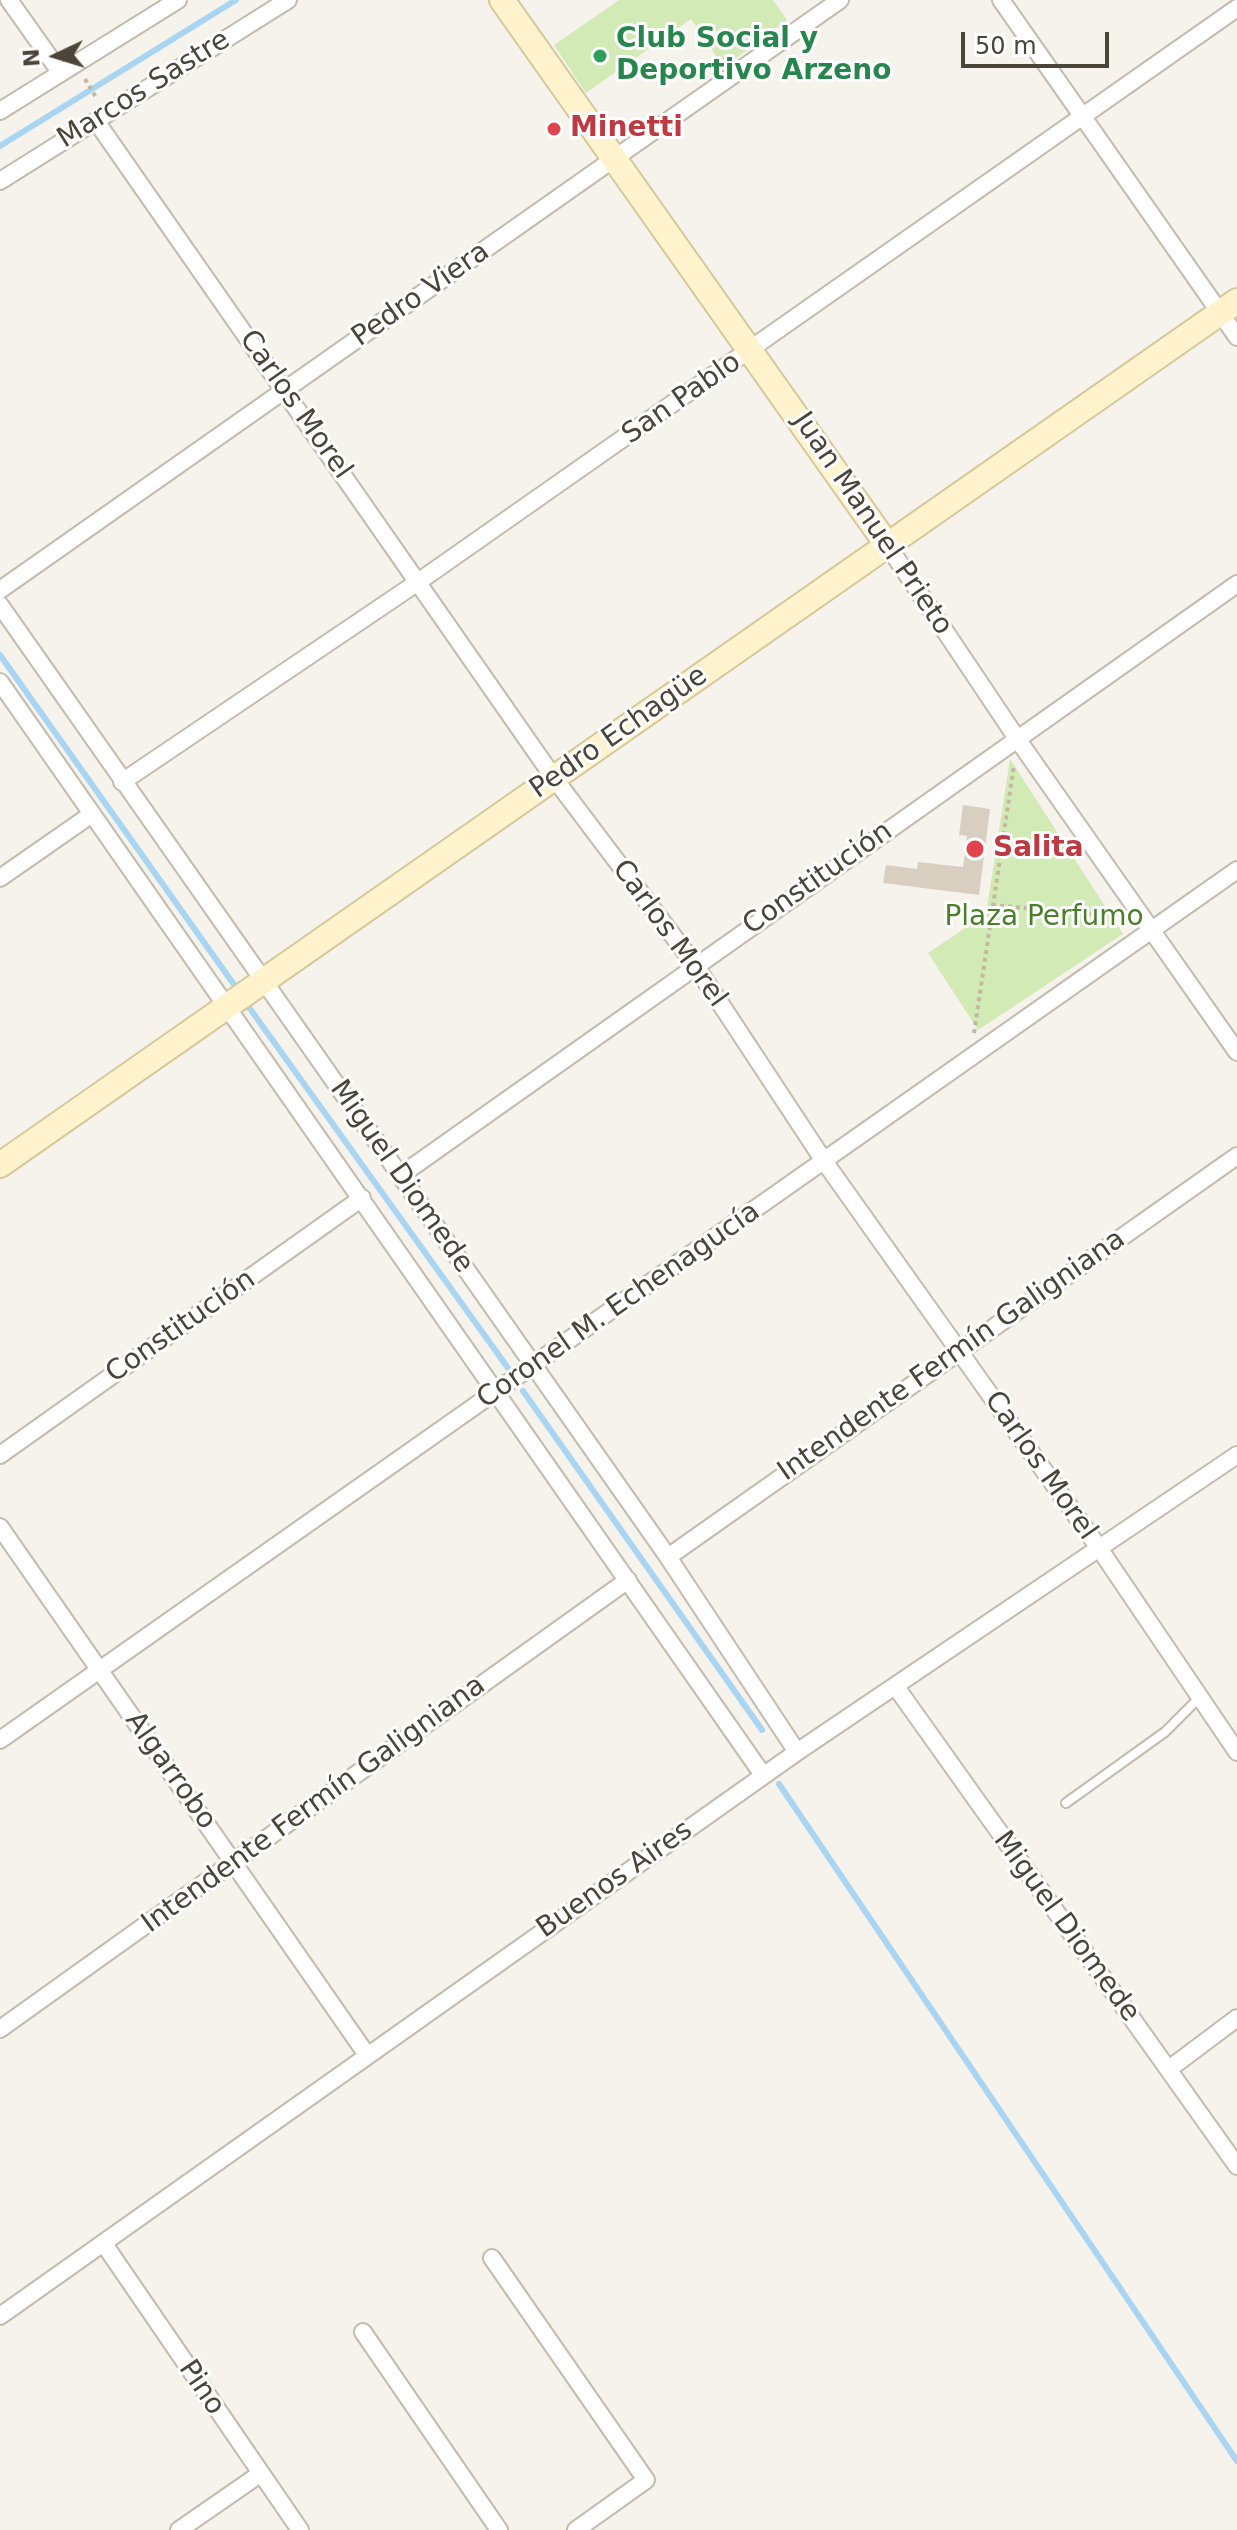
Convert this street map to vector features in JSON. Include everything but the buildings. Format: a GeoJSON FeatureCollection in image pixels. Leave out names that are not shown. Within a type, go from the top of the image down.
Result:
{"type":"FeatureCollection","features":[{"type":"Feature","properties":{"kind":"street"},"geometry":{"type":"LineString","coordinates":[[9,0],[60,72]]}},
{"type":"Feature","properties":{"kind":"street","name":"Marcos Sastre"},"geometry":{"type":"LineString","coordinates":[[0,111],[178,0]]}},
{"type":"Feature","properties":{"kind":"street","name":"Marcos Sastre"},"geometry":{"type":"LineString","coordinates":[[0,181],[288,0]]}},
{"type":"Feature","properties":{"kind":"street","name":"Juan Manuel Prieto"},"geometry":{"type":"LineString","coordinates":[[502,0],[613,161],[752,350],[1018,740],[1237,1052]]}},
{"type":"Feature","properties":{"kind":"street","name":"Pedro Viera"},"geometry":{"type":"LineString","coordinates":[[0,590],[840,0]]}},
{"type":"Feature","properties":{"kind":"street"},"geometry":{"type":"LineString","coordinates":[[1001,0],[1083,117],[1228,307],[1237,337]]}},
{"type":"Feature","properties":{"kind":"street","name":"San Pablo"},"geometry":{"type":"LineString","coordinates":[[122,782],[418,582],[1237,8]]}},
{"type":"Feature","properties":{"kind":"street","name":"Carlos Morel"},"geometry":{"type":"LineString","coordinates":[[96,121],[554,778],[695,965],[824,1161],[1099,1548],[1237,1752]]}},
{"type":"Feature","properties":{"kind":"street","name":"Pedro Echagüe"},"geometry":{"type":"LineString","coordinates":[[0,1165],[1228,307]]}},
{"type":"Feature","properties":{"kind":"street","name":"Constitución"},"geometry":{"type":"LineString","coordinates":[[401,1175],[1237,584]]}},
{"type":"Feature","properties":{"kind":"street","name":"Miguel Diomede"},"geometry":{"type":"LineString","coordinates":[[0,605],[668,1557],[797,1752]]}},
{"type":"Feature","properties":{"kind":"street","name":"Miguel Diomede"},"geometry":{"type":"LineString","coordinates":[[0,682],[763,1775]]}},
{"type":"Feature","properties":{"kind":"street"},"geometry":{"type":"LineString","coordinates":[[0,878],[92,814]]}},
{"type":"Feature","properties":{"kind":"street","name":"Coronel M. Echenagucía"},"geometry":{"type":"LineString","coordinates":[[0,1740],[824,1161],[1149,924],[1237,870]]}},
{"type":"Feature","properties":{"kind":"street","name":"Intendente Fermín Galigniana"},"geometry":{"type":"LineString","coordinates":[[668,1557],[1237,1156]]}},
{"type":"Feature","properties":{"kind":"street","name":"Constitución"},"geometry":{"type":"LineString","coordinates":[[0,1455],[362,1198]]}},
{"type":"Feature","properties":{"kind":"street","name":"Buenos Aires"},"geometry":{"type":"LineString","coordinates":[[0,2316],[763,1775],[1237,1455]]}},
{"type":"Feature","properties":{"kind":"street","name":"Algarrobo"},"geometry":{"type":"LineString","coordinates":[[0,1527],[367,2055]]}},
{"type":"Feature","properties":{"kind":"street","name":"Intendente Fermín Galigniana"},"geometry":{"type":"LineString","coordinates":[[0,2029],[628,1580]]}},
{"type":"Feature","properties":{"kind":"street","name":"Miguel Diomede"},"geometry":{"type":"LineString","coordinates":[[896,1687],[1237,2166]]}},
{"type":"Feature","properties":{"kind":"street"},"geometry":{"type":"LineString","coordinates":[[1169,2069],[1237,2018]]}},
{"type":"Feature","properties":{"kind":"street","name":"Pino"},"geometry":{"type":"LineString","coordinates":[[104,2244],[300,2530]]}},
{"type":"Feature","properties":{"kind":"street"},"geometry":{"type":"LineString","coordinates":[[492,2258],[646,2480],[576,2530]]}},
{"type":"Feature","properties":{"kind":"street"},"geometry":{"type":"LineString","coordinates":[[363,2332],[499,2530]]}},
{"type":"Feature","properties":{"kind":"street"},"geometry":{"type":"LineString","coordinates":[[179,2530],[260,2474]]}},
{"type":"Feature","properties":{"kind":"lane"},"geometry":{"type":"LineString","coordinates":[[1066,1803],[1165,1732],[1199,1698]]}},
{"type":"Feature","properties":{"kind":"path"},"geometry":{"type":"LineString","coordinates":[[82,75],[98,100]]}},
{"type":"Feature","properties":{"kind":"path"},"geometry":{"type":"LineString","coordinates":[[971,1055],[1018,740]]}},
{"type":"Feature","properties":{"kind":"path"},"geometry":{"type":"LineString","coordinates":[[992,905],[1149,924]]}},
{"type":"Feature","properties":{"kind":"green space","name":"Club Social y Deportivo Arzeno"},"geometry":{"type":"Polygon","coordinates":[[[619,0],[773,0],[787,20],[724,67],[691,19],[586,93],[554,45],[619,0]]]}},
{"type":"Feature","properties":{"kind":"green space","name":"Plaza Perfumo"},"geometry":{"type":"Polygon","coordinates":[[[1010,759],[1123,934],[978,1030],[928,953],[986,914],[1010,759]]]}},
{"type":"Feature","properties":{"kind":"waterway"},"geometry":{"type":"LineString","coordinates":[[0,146],[236,0]]}},
{"type":"Feature","properties":{"kind":"waterway"},"geometry":{"type":"LineString","coordinates":[[0,655],[235,986]]}},
{"type":"Feature","properties":{"kind":"waterway"},"geometry":{"type":"LineString","coordinates":[[248,1006],[508,1368]]}},
{"type":"Feature","properties":{"kind":"waterway"},"geometry":{"type":"LineString","coordinates":[[523,1391],[762,1730]]}},
{"type":"Feature","properties":{"kind":"waterway"},"geometry":{"type":"LineString","coordinates":[[779,1784],[1237,2461]]}},
{"type":"Feature","properties":{"kind":"place","name":"Club Social y Deportivo Arzeno"},"geometry":{"type":"Point","coordinates":[600,56]}},
{"type":"Feature","properties":{"kind":"place","name":"Minetti"},"geometry":{"type":"Point","coordinates":[554,129]}},
{"type":"Feature","properties":{"kind":"place","name":"Salita"},"geometry":{"type":"Point","coordinates":[975,849]}}]}
